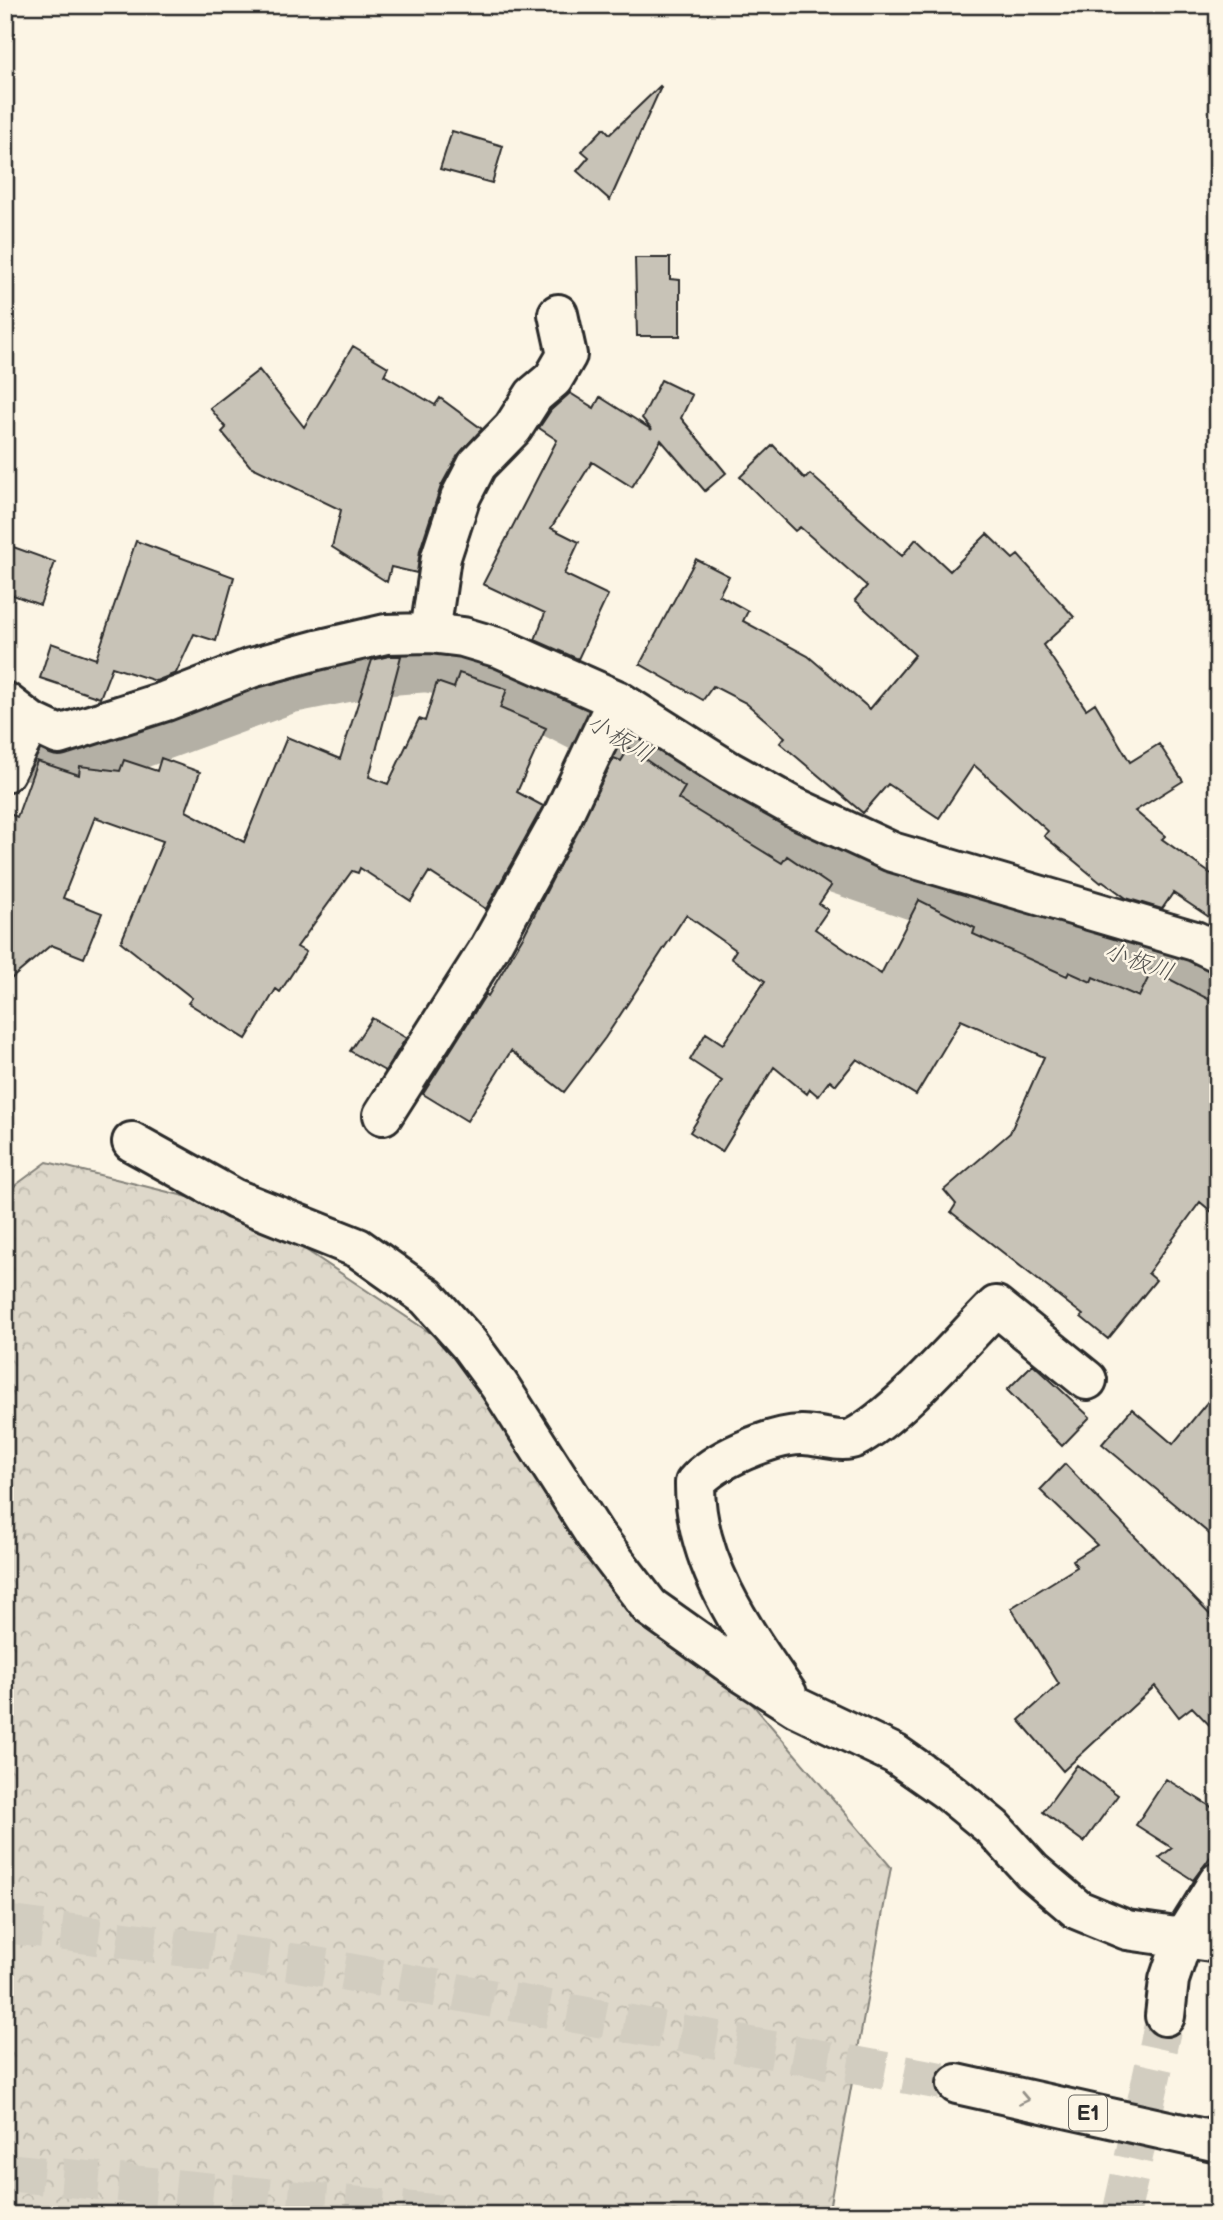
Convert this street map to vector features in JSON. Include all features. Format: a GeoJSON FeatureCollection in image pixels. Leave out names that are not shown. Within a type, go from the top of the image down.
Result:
{"type":"FeatureCollection","features":[{"type":"Feature","properties":{"kind":"main road"},"geometry":{"type":"LineString","coordinates":[[430,633],[441,557],[461,496],[477,466],[513,428],[534,395],[553,379],[566,355],[558,314]]}},
{"type":"Feature","properties":{"kind":"main road"},"geometry":{"type":"LineString","coordinates":[[5,772],[18,712],[59,735],[166,701],[251,668],[303,653],[386,634],[430,633],[463,637],[499,648],[617,700],[729,771],[792,806],[892,852],[1182,937],[1218,951]]}},
{"type":"Feature","properties":{"kind":"main road"},"geometry":{"type":"LineString","coordinates":[[383,1115],[490,947],[561,819],[617,700]]}},
{"type":"Feature","properties":{"kind":"main road"},"geometry":{"type":"LineString","coordinates":[[132,1142],[235,1199],[358,1248],[427,1297],[469,1344],[499,1385],[595,1535],[650,1607],[796,1707],[895,1754],[948,1791],[993,1828],[1032,1871],[1078,1910],[1127,1930],[1201,1941]]}},
{"type":"Feature","properties":{"kind":"main road"},"geometry":{"type":"LineString","coordinates":[[796,1707],[753,1642],[714,1574],[700,1535],[695,1506],[695,1483],[707,1469],[737,1453],[800,1435],[851,1439],[884,1417],[996,1306],[1087,1380]]}},
{"type":"Feature","properties":{"kind":"main road"},"geometry":{"type":"LineString","coordinates":[[1166,2016],[1169,1980],[1201,1941],[1218,1882]]}},
{"type":"Feature","properties":{"kind":"main road","name":"E1"},"geometry":{"type":"LineString","coordinates":[[957,2084],[1218,2142]]}},
{"type":"Feature","properties":{"kind":"green space"},"geometry":{"type":"Polygon","coordinates":[[[47,1162],[249,1212],[444,1342],[891,1867],[828,2215],[5,2215],[5,1193],[47,1162]]]}},
{"type":"Feature","properties":{"kind":"building"},"geometry":{"type":"Polygon","coordinates":[[[660,86],[610,200],[577,171],[589,157],[582,151],[604,128],[610,134],[660,86]]]}},
{"type":"Feature","properties":{"kind":"building"},"geometry":{"type":"Polygon","coordinates":[[[452,131],[503,146],[492,183],[440,169],[452,131]]]}},
{"type":"Feature","properties":{"kind":"building"},"geometry":{"type":"Polygon","coordinates":[[[635,258],[670,258],[670,279],[680,280],[680,336],[637,336],[635,258]]]}},
{"type":"Feature","properties":{"kind":"building"},"geometry":{"type":"Polygon","coordinates":[[[353,346],[388,367],[384,375],[435,405],[440,398],[482,429],[458,455],[441,486],[420,550],[417,573],[391,567],[387,582],[332,547],[341,510],[250,466],[222,432],[226,428],[210,408],[259,370],[304,427],[353,346]]]}},
{"type":"Feature","properties":{"kind":"building"},"geometry":{"type":"Polygon","coordinates":[[[661,380],[692,395],[681,418],[726,473],[705,491],[661,440],[632,487],[592,462],[551,528],[579,542],[564,574],[608,595],[578,659],[535,640],[545,613],[483,584],[557,440],[539,428],[551,410],[570,393],[594,408],[600,397],[652,430],[642,418],[661,380]]]}},
{"type":"Feature","properties":{"kind":"building"},"geometry":{"type":"Polygon","coordinates":[[[773,445],[805,479],[810,474],[902,556],[916,539],[950,571],[987,534],[1013,559],[1018,555],[1074,617],[1043,645],[1086,709],[1095,703],[1130,762],[1159,744],[1183,781],[1135,811],[1165,836],[1162,839],[1218,879],[1218,923],[1173,893],[1162,909],[1126,898],[1103,881],[1101,883],[1044,836],[1048,831],[974,765],[939,818],[888,784],[863,813],[780,743],[785,737],[746,703],[713,686],[703,700],[640,664],[696,559],[729,576],[719,595],[748,611],[743,621],[808,656],[870,709],[915,655],[855,600],[867,586],[800,527],[795,531],[740,477],[773,445]]]}},
{"type":"Feature","properties":{"kind":"building"},"geometry":{"type":"Polygon","coordinates":[[[136,541],[234,577],[216,641],[194,634],[176,673],[156,681],[112,667],[100,698],[40,678],[51,643],[96,659],[136,541]]]}},
{"type":"Feature","properties":{"kind":"building"},"geometry":{"type":"Polygon","coordinates":[[[5,544],[55,562],[40,605],[5,592],[5,544]]]}},
{"type":"Feature","properties":{"kind":"building"},"geometry":{"type":"Polygon","coordinates":[[[401,656],[369,777],[388,784],[419,719],[425,721],[437,682],[454,688],[459,673],[507,689],[500,708],[546,728],[517,792],[543,806],[486,909],[429,872],[411,901],[360,868],[358,873],[352,871],[297,947],[306,952],[280,992],[276,989],[246,1039],[188,1003],[192,998],[121,942],[163,841],[95,817],[63,898],[102,913],[84,958],[51,945],[5,984],[5,812],[17,817],[37,761],[79,775],[80,766],[120,771],[124,760],[157,771],[161,758],[200,772],[186,811],[244,842],[287,737],[340,759],[372,660],[401,656]]]}},
{"type":"Feature","properties":{"kind":"building"},"geometry":{"type":"Polygon","coordinates":[[[629,748],[685,787],[678,799],[782,863],[787,856],[831,886],[819,904],[828,910],[815,929],[881,974],[919,900],[975,928],[973,934],[1067,976],[1069,972],[1091,982],[1093,977],[1139,997],[1152,970],[1218,1004],[1218,1217],[1200,1202],[1148,1273],[1156,1280],[1108,1339],[1081,1317],[1083,1315],[951,1212],[956,1204],[944,1190],[1010,1133],[1044,1057],[961,1020],[916,1095],[857,1059],[836,1085],[830,1080],[818,1096],[810,1089],[807,1094],[774,1067],[722,1152],[690,1132],[722,1081],[690,1060],[706,1033],[723,1044],[765,981],[731,958],[736,950],[686,915],[605,1038],[564,1092],[511,1051],[467,1121],[423,1094],[486,994],[488,996],[524,935],[614,758],[621,761],[629,748]]]}},
{"type":"Feature","properties":{"kind":"building"},"geometry":{"type":"Polygon","coordinates":[[[372,1018],[406,1038],[385,1071],[350,1051],[372,1018]]]}},
{"type":"Feature","properties":{"kind":"building"},"geometry":{"type":"Polygon","coordinates":[[[1033,1364],[1090,1417],[1062,1446],[1007,1390],[1033,1364]]]}},
{"type":"Feature","properties":{"kind":"building"},"geometry":{"type":"Polygon","coordinates":[[[1218,1389],[1218,1541],[1102,1444],[1132,1409],[1173,1444],[1218,1389]]]}},
{"type":"Feature","properties":{"kind":"building"},"geometry":{"type":"Polygon","coordinates":[[[1065,1464],[1218,1623],[1218,1734],[1192,1707],[1179,1717],[1155,1686],[1063,1771],[1019,1720],[1059,1684],[1011,1608],[1077,1567],[1073,1560],[1097,1545],[1040,1490],[1065,1464]]]}},
{"type":"Feature","properties":{"kind":"building"},"geometry":{"type":"Polygon","coordinates":[[[1077,1765],[1118,1795],[1084,1842],[1043,1812],[1077,1765]]]}},
{"type":"Feature","properties":{"kind":"building"},"geometry":{"type":"Polygon","coordinates":[[[1166,1779],[1218,1811],[1218,1847],[1193,1880],[1159,1858],[1172,1848],[1136,1825],[1166,1779]]]}},
{"type":"Feature","properties":{"kind":"waterway","name":"小板川"},"geometry":{"type":"LineString","coordinates":[[5,738],[74,753],[120,739],[286,678],[377,660],[427,656],[491,668],[590,719],[794,842],[1218,988]]}},
{"type":"Feature","properties":{"kind":"tunnel"},"geometry":{"type":"LineString","coordinates":[[5,1924],[299,1963],[957,2084]]}},
{"type":"Feature","properties":{"kind":"tunnel"},"geometry":{"type":"LineString","coordinates":[[1121,2215],[1165,2016]]}},
{"type":"Feature","properties":{"kind":"tunnel"},"geometry":{"type":"LineString","coordinates":[[5,2172],[455,2215]]}}]}
